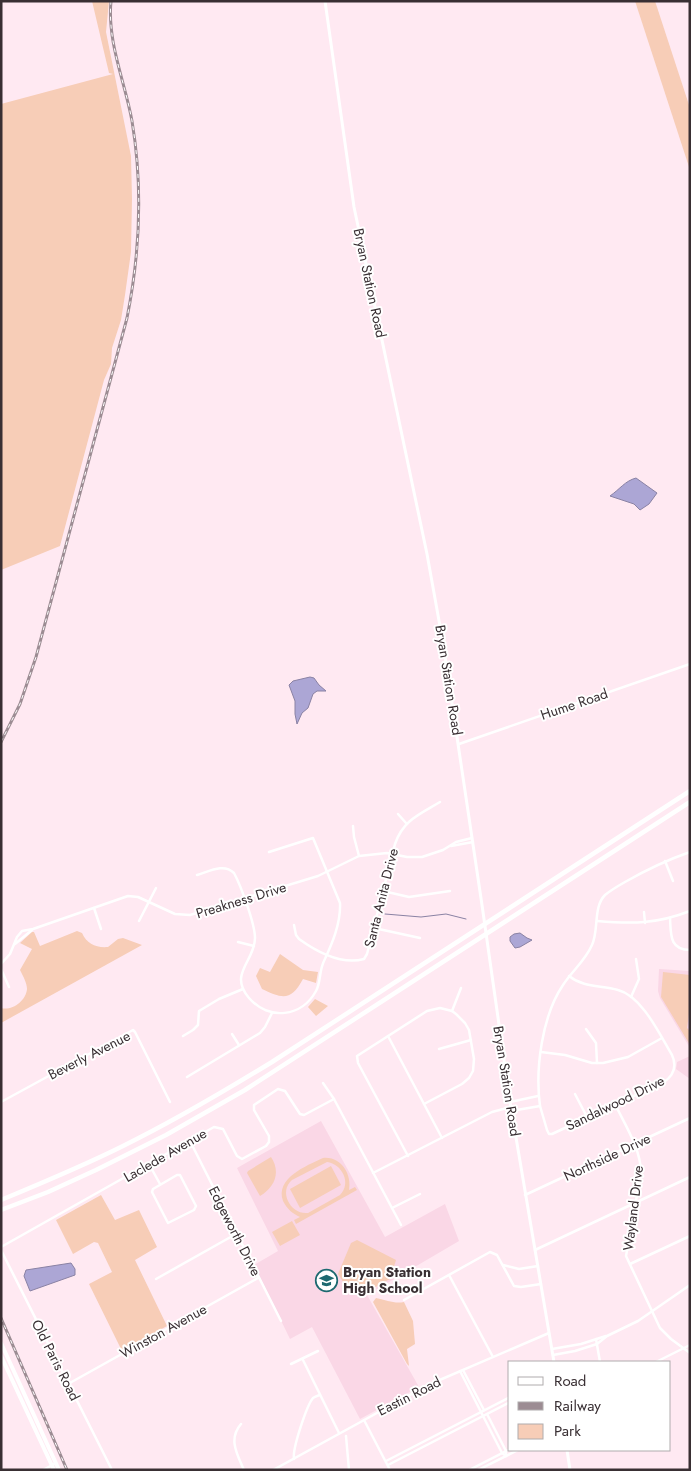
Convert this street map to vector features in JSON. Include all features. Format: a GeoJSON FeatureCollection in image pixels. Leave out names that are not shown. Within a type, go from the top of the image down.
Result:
{"type":"FeatureCollection","features":[{"type":"Feature","properties":{"kind":"highway"},"geometry":{"type":"LineString","coordinates":[[1,1200],[73,1170],[117,1149],[214,1097],[272,1062],[690,791]]}},
{"type":"Feature","properties":{"kind":"highway"},"geometry":{"type":"LineString","coordinates":[[1,1210],[48,1192],[96,1170],[174,1130],[245,1090],[690,802]]}},
{"type":"Feature","properties":{"kind":"highway"},"geometry":{"type":"LineString","coordinates":[[1,1343],[54,1466]]}},
{"type":"Feature","properties":{"kind":"highway"},"geometry":{"type":"LineString","coordinates":[[1,1356],[3,1366],[54,1466],[59,1470]]}},
{"type":"Feature","properties":{"kind":"main road","name":"Bryan Station Road"},"geometry":{"type":"LineString","coordinates":[[325,1],[354,207],[443,641],[511,1109],[554,1361]]}},
{"type":"Feature","properties":{"kind":"main road"},"geometry":{"type":"LineString","coordinates":[[567,1451],[570,1470]]}},
{"type":"Feature","properties":{"kind":"street","name":"Hume Road"},"geometry":{"type":"LineString","coordinates":[[458,744],[690,664]]}},
{"type":"Feature","properties":{"kind":"street"},"geometry":{"type":"LineString","coordinates":[[398,814],[406,823],[440,802]]}},
{"type":"Feature","properties":{"kind":"street","name":"Santa Anita Drive"},"geometry":{"type":"LineString","coordinates":[[294,925],[299,939],[328,954],[342,960],[364,958],[367,954],[397,837],[406,823]]}},
{"type":"Feature","properties":{"kind":"street"},"geometry":{"type":"LineString","coordinates":[[353,826],[359,856]]}},
{"type":"Feature","properties":{"kind":"street"},"geometry":{"type":"LineString","coordinates":[[197,875],[229,868],[236,876],[253,928],[254,946],[243,970],[243,990],[254,1003],[272,1013],[292,1012],[307,1003],[317,989],[322,966],[332,945],[340,909],[339,899],[313,838],[269,852]]}},
{"type":"Feature","properties":{"kind":"street","name":"Preakness Drive"},"geometry":{"type":"LineString","coordinates":[[1,964],[10,954],[17,937],[22,931],[33,929],[128,896],[138,897],[175,914],[190,915],[318,876],[359,856],[377,853],[422,857],[473,840]]}},
{"type":"Feature","properties":{"kind":"street"},"geometry":{"type":"LineString","coordinates":[[373,1173],[492,1112],[502,1108],[540,1106],[538,1096],[544,1029],[560,990],[593,945],[600,904],[604,896],[648,868],[690,852]]}},
{"type":"Feature","properties":{"kind":"street"},"geometry":{"type":"LineString","coordinates":[[665,861],[673,881]]}},
{"type":"Feature","properties":{"kind":"street"},"geometry":{"type":"LineString","coordinates":[[139,921],[156,888]]}},
{"type":"Feature","properties":{"kind":"street"},"geometry":{"type":"LineString","coordinates":[[383,891],[409,897],[450,891]]}},
{"type":"Feature","properties":{"kind":"street"},"geometry":{"type":"LineString","coordinates":[[94,908],[101,929]]}},
{"type":"Feature","properties":{"kind":"street"},"geometry":{"type":"LineString","coordinates":[[597,921],[630,924],[645,923],[670,918],[690,911]]}},
{"type":"Feature","properties":{"kind":"street"},"geometry":{"type":"LineString","coordinates":[[644,912],[645,923]]}},
{"type":"Feature","properties":{"kind":"street"},"geometry":{"type":"LineString","coordinates":[[670,918],[673,942],[678,948],[690,950]]}},
{"type":"Feature","properties":{"kind":"street"},"geometry":{"type":"LineString","coordinates":[[374,928],[420,938]]}},
{"type":"Feature","properties":{"kind":"street","name":"Preakness Drive"},"geometry":{"type":"LineString","coordinates":[[15,944],[33,929]]}},
{"type":"Feature","properties":{"kind":"street"},"geometry":{"type":"LineString","coordinates":[[238,942],[254,946]]}},
{"type":"Feature","properties":{"kind":"street"},"geometry":{"type":"LineString","coordinates":[[631,997],[639,979],[636,959]]}},
{"type":"Feature","properties":{"kind":"street"},"geometry":{"type":"LineString","coordinates":[[1,969],[9,987]]}},
{"type":"Feature","properties":{"kind":"street","name":"Sandalwood Drive"},"geometry":{"type":"LineString","coordinates":[[540,1106],[545,1124],[550,1134],[552,1134],[664,1082],[672,1074],[675,1065],[674,1058],[643,1008],[631,997],[617,989],[584,984],[569,976]]}},
{"type":"Feature","properties":{"kind":"street"},"geometry":{"type":"LineString","coordinates":[[452,1011],[461,988]]}},
{"type":"Feature","properties":{"kind":"street"},"geometry":{"type":"LineString","coordinates":[[183,1036],[198,1025],[199,1011],[219,999],[243,990]]}},
{"type":"Feature","properties":{"kind":"street"},"geometry":{"type":"LineString","coordinates":[[408,1156],[357,1061],[357,1056],[426,1011],[435,1008],[452,1011],[467,1026],[474,1066],[471,1076],[462,1084],[424,1104]]}},
{"type":"Feature","properties":{"kind":"street"},"geometry":{"type":"LineString","coordinates":[[187,1077],[260,1032],[265,1027],[272,1013]]}},
{"type":"Feature","properties":{"kind":"street"},"geometry":{"type":"LineString","coordinates":[[586,1029],[596,1043],[597,1063]]}},
{"type":"Feature","properties":{"kind":"street","name":"Beverly Avenue"},"geometry":{"type":"LineString","coordinates":[[1,1102],[132,1030],[136,1034],[170,1102]]}},
{"type":"Feature","properties":{"kind":"street"},"geometry":{"type":"LineString","coordinates":[[232,1034],[239,1045]]}},
{"type":"Feature","properties":{"kind":"street"},"geometry":{"type":"LineString","coordinates":[[388,1036],[442,1138]]}},
{"type":"Feature","properties":{"kind":"street"},"geometry":{"type":"LineString","coordinates":[[542,1052],[566,1055],[597,1063],[608,1062],[628,1057],[662,1038]]}},
{"type":"Feature","properties":{"kind":"street"},"geometry":{"type":"LineString","coordinates":[[439,1049],[470,1040]]}},
{"type":"Feature","properties":{"kind":"street"},"geometry":{"type":"LineString","coordinates":[[323,1083],[401,1225]]}},
{"type":"Feature","properties":{"kind":"street","name":"Laclede Avenue"},"geometry":{"type":"LineString","coordinates":[[1,1248],[214,1127],[222,1129],[238,1156],[243,1158],[266,1146],[269,1142],[268,1136],[254,1110],[255,1103],[280,1089],[286,1093],[298,1112],[304,1115],[334,1100]]}},
{"type":"Feature","properties":{"kind":"street"},"geometry":{"type":"LineString","coordinates":[[575,1094],[587,1117]]}},
{"type":"Feature","properties":{"kind":"street"},"geometry":{"type":"LineString","coordinates":[[510,1102],[538,1096]]}},
{"type":"Feature","properties":{"kind":"street","name":"Wayland Drive"},"geometry":{"type":"LineString","coordinates":[[615,1104],[634,1144],[641,1168],[626,1251],[652,1312],[663,1331],[690,1353]]}},
{"type":"Feature","properties":{"kind":"street","name":"Northside Drive"},"geometry":{"type":"LineString","coordinates":[[525,1195],[690,1118]]}},
{"type":"Feature","properties":{"kind":"street","name":"Edgeworth Drive"},"geometry":{"type":"LineString","coordinates":[[190,1141],[281,1321]]}},
{"type":"Feature","properties":{"kind":"street"},"geometry":{"type":"LineString","coordinates":[[149,1164],[160,1184]]}},
{"type":"Feature","properties":{"kind":"street"},"geometry":{"type":"LineString","coordinates":[[180,1175],[196,1208],[168,1222],[152,1192],[160,1184],[180,1175]]}},
{"type":"Feature","properties":{"kind":"street"},"geometry":{"type":"LineString","coordinates":[[535,1250],[690,1176]]}},
{"type":"Feature","properties":{"kind":"street"},"geometry":{"type":"LineString","coordinates":[[392,1208],[420,1194]]}},
{"type":"Feature","properties":{"kind":"street"},"geometry":{"type":"LineString","coordinates":[[156,1279],[236,1234]]}},
{"type":"Feature","properties":{"kind":"street"},"geometry":{"type":"LineString","coordinates":[[630,1264],[690,1236]]}},
{"type":"Feature","properties":{"kind":"street","name":"Old Paris Road"},"geometry":{"type":"LineString","coordinates":[[1,1248],[112,1470]]}},
{"type":"Feature","properties":{"kind":"street"},"geometry":{"type":"LineString","coordinates":[[404,1300],[488,1252],[495,1253],[512,1284],[516,1287],[521,1288],[541,1284]]}},
{"type":"Feature","properties":{"kind":"street"},"geometry":{"type":"LineString","coordinates":[[502,1264],[515,1269],[538,1266]]}},
{"type":"Feature","properties":{"kind":"street"},"geometry":{"type":"LineString","coordinates":[[449,1274],[493,1357]]}},
{"type":"Feature","properties":{"kind":"street","name":"Winston Avenue"},"geometry":{"type":"LineString","coordinates":[[68,1384],[258,1278]]}},
{"type":"Feature","properties":{"kind":"street"},"geometry":{"type":"LineString","coordinates":[[552,1349],[581,1344],[607,1336],[638,1321],[690,1285]]}},
{"type":"Feature","properties":{"kind":"street","name":"Eastin Road"},"geometry":{"type":"LineString","coordinates":[[273,1470],[421,1389],[549,1333]]}},
{"type":"Feature","properties":{"kind":"street"},"geometry":{"type":"LineString","coordinates":[[553,1354],[582,1350],[597,1344],[607,1336]]}},
{"type":"Feature","properties":{"kind":"street"},"geometry":{"type":"LineString","coordinates":[[596,1339],[600,1361]]}},
{"type":"Feature","properties":{"kind":"street"},"geometry":{"type":"LineString","coordinates":[[658,1361],[690,1345]]}},
{"type":"Feature","properties":{"kind":"street"},"geometry":{"type":"LineString","coordinates":[[292,1364],[318,1351]]}},
{"type":"Feature","properties":{"kind":"street"},"geometry":{"type":"LineString","coordinates":[[303,1360],[339,1434]]}},
{"type":"Feature","properties":{"kind":"street"},"geometry":{"type":"LineString","coordinates":[[3,1366],[10,1363]]}},
{"type":"Feature","properties":{"kind":"street"},"geometry":{"type":"LineString","coordinates":[[462,1371],[506,1451],[506,1456]]}},
{"type":"Feature","properties":{"kind":"street"},"geometry":{"type":"LineString","coordinates":[[462,1371],[502,1453],[506,1456]]}},
{"type":"Feature","properties":{"kind":"street"},"geometry":{"type":"LineString","coordinates":[[294,1459],[296,1441],[305,1414],[312,1400],[320,1395]]}},
{"type":"Feature","properties":{"kind":"street"},"geometry":{"type":"LineString","coordinates":[[386,1461],[508,1398]]}},
{"type":"Feature","properties":{"kind":"street"},"geometry":{"type":"LineString","coordinates":[[388,1465],[508,1403]]}},
{"type":"Feature","properties":{"kind":"street"},"geometry":{"type":"LineString","coordinates":[[364,1420],[390,1470]]}},
{"type":"Feature","properties":{"kind":"street"},"geometry":{"type":"LineString","coordinates":[[241,1424],[236,1432],[234,1444],[244,1470]]}},
{"type":"Feature","properties":{"kind":"street"},"geometry":{"type":"LineString","coordinates":[[346,1436],[349,1470]]}},
{"type":"Feature","properties":{"kind":"street"},"geometry":{"type":"LineString","coordinates":[[426,1440],[428,1444]]}},
{"type":"Feature","properties":{"kind":"street"},"geometry":{"type":"LineString","coordinates":[[469,1470],[506,1451]]}},
{"type":"Feature","properties":{"kind":"street"},"geometry":{"type":"LineString","coordinates":[[478,1470],[516,1451]]}},
{"type":"Feature","properties":{"kind":"street"},"geometry":{"type":"LineString","coordinates":[[44,1470],[54,1466]]}},
{"type":"Feature","properties":{"kind":"shaded area"},"geometry":{"type":"Polygon","coordinates":[[[636,478],[657,493],[649,504],[640,510],[634,504],[610,496],[626,483],[636,478]]]}},
{"type":"Feature","properties":{"kind":"shaded area"},"geometry":{"type":"Polygon","coordinates":[[[310,677],[314,678],[326,691],[317,691],[313,694],[308,708],[302,713],[297,724],[295,701],[289,685],[293,681],[310,677]]]}},
{"type":"Feature","properties":{"kind":"shaded area"},"geometry":{"type":"Polygon","coordinates":[[[520,933],[532,940],[515,948],[510,941],[510,937],[520,933]]]}},
{"type":"Feature","properties":{"kind":"shaded area"},"geometry":{"type":"Polygon","coordinates":[[[659,969],[690,971],[690,1048],[660,998],[658,991],[659,969]]]}},
{"type":"Feature","properties":{"kind":"shaded area"},"geometry":{"type":"Polygon","coordinates":[[[690,1056],[690,1079],[676,1069],[677,1062],[690,1056]]]}},
{"type":"Feature","properties":{"kind":"shaded area","name":"Bryan Station High School"},"geometry":{"type":"Polygon","coordinates":[[[321,1121],[385,1237],[445,1204],[459,1241],[367,1295],[419,1387],[360,1419],[312,1327],[290,1339],[254,1265],[278,1251],[237,1168],[321,1121]]]}},
{"type":"Feature","properties":{"kind":"shaded area"},"geometry":{"type":"Polygon","coordinates":[[[71,1263],[75,1269],[75,1275],[30,1291],[24,1276],[26,1270],[71,1263]]]}},
{"type":"Feature","properties":{"kind":"green space"},"geometry":{"type":"Polygon","coordinates":[[[92,1],[109,1],[106,32],[131,156],[131,252],[125,295],[121,320],[112,348],[111,364],[104,380],[60,546],[1,570],[1,104],[113,74],[109,73],[92,1]]]}},
{"type":"Feature","properties":{"kind":"green space"},"geometry":{"type":"Polygon","coordinates":[[[635,1],[655,1],[690,108],[690,170],[635,1]]]}},
{"type":"Feature","properties":{"kind":"green space"},"geometry":{"type":"Polygon","coordinates":[[[77,931],[82,933],[89,943],[100,947],[108,947],[118,939],[123,938],[142,945],[1,1023],[1,1008],[10,1008],[18,1004],[24,997],[27,989],[25,979],[20,970],[32,949],[20,943],[32,932],[34,932],[40,946],[77,931]]]}},
{"type":"Feature","properties":{"kind":"green space"},"geometry":{"type":"Polygon","coordinates":[[[280,954],[303,970],[318,972],[316,983],[303,979],[294,991],[286,996],[276,995],[262,989],[256,976],[260,968],[270,972],[280,954]]]}},
{"type":"Feature","properties":{"kind":"green space"},"geometry":{"type":"Polygon","coordinates":[[[663,972],[690,975],[690,1007],[687,1028],[690,1031],[690,1045],[661,997],[663,972]]]}},
{"type":"Feature","properties":{"kind":"green space"},"geometry":{"type":"Polygon","coordinates":[[[315,999],[328,1006],[316,1016],[308,1007],[315,999]]]}},
{"type":"Feature","properties":{"kind":"green space"},"geometry":{"type":"Polygon","coordinates":[[[271,1157],[276,1168],[275,1179],[273,1184],[260,1196],[247,1173],[271,1157]]]}},
{"type":"Feature","properties":{"kind":"green space"},"geometry":{"type":"Polygon","coordinates":[[[323,1158],[329,1158],[340,1163],[349,1178],[349,1190],[355,1187],[357,1190],[296,1224],[294,1220],[300,1217],[290,1211],[283,1201],[283,1186],[288,1179],[301,1169],[323,1158]],[[327,1162],[292,1180],[286,1190],[286,1196],[292,1207],[302,1213],[308,1213],[340,1195],[345,1185],[344,1175],[337,1166],[327,1162]]]}},
{"type":"Feature","properties":{"kind":"green space"},"geometry":{"type":"Polygon","coordinates":[[[331,1166],[341,1185],[300,1208],[290,1189],[331,1166]]]}},
{"type":"Feature","properties":{"kind":"green space"},"geometry":{"type":"Polygon","coordinates":[[[101,1195],[115,1220],[139,1210],[157,1247],[135,1260],[167,1326],[122,1351],[89,1284],[112,1272],[98,1243],[94,1242],[73,1254],[56,1220],[101,1195]]]}},
{"type":"Feature","properties":{"kind":"green space"},"geometry":{"type":"Polygon","coordinates":[[[292,1221],[300,1235],[280,1246],[272,1232],[292,1221]]]}},
{"type":"Feature","properties":{"kind":"green space"},"geometry":{"type":"Polygon","coordinates":[[[357,1240],[396,1260],[390,1279],[363,1294],[349,1291],[338,1274],[351,1243],[357,1240]]]}},
{"type":"Feature","properties":{"kind":"green space"},"geometry":{"type":"Polygon","coordinates":[[[376,1298],[404,1302],[413,1321],[415,1344],[407,1349],[409,1366],[373,1302],[376,1298]]]}},
{"type":"Feature","properties":{"kind":"waterway"},"geometry":{"type":"LineString","coordinates":[[385,914],[421,917],[446,914],[466,919]]}},
{"type":"Feature","properties":{"kind":"railway"},"geometry":{"type":"LineString","coordinates":[[1,742],[20,704],[36,657],[127,318],[135,269],[139,195],[138,170],[132,121],[114,47],[110,16],[111,1]]}},
{"type":"Feature","properties":{"kind":"railway"},"geometry":{"type":"LineString","coordinates":[[1,1318],[67,1470]]}},
{"type":"Feature","properties":{"kind":"place","name":"Bryan Station High School"},"geometry":{"type":"Point","coordinates":[327,1280]}}]}
